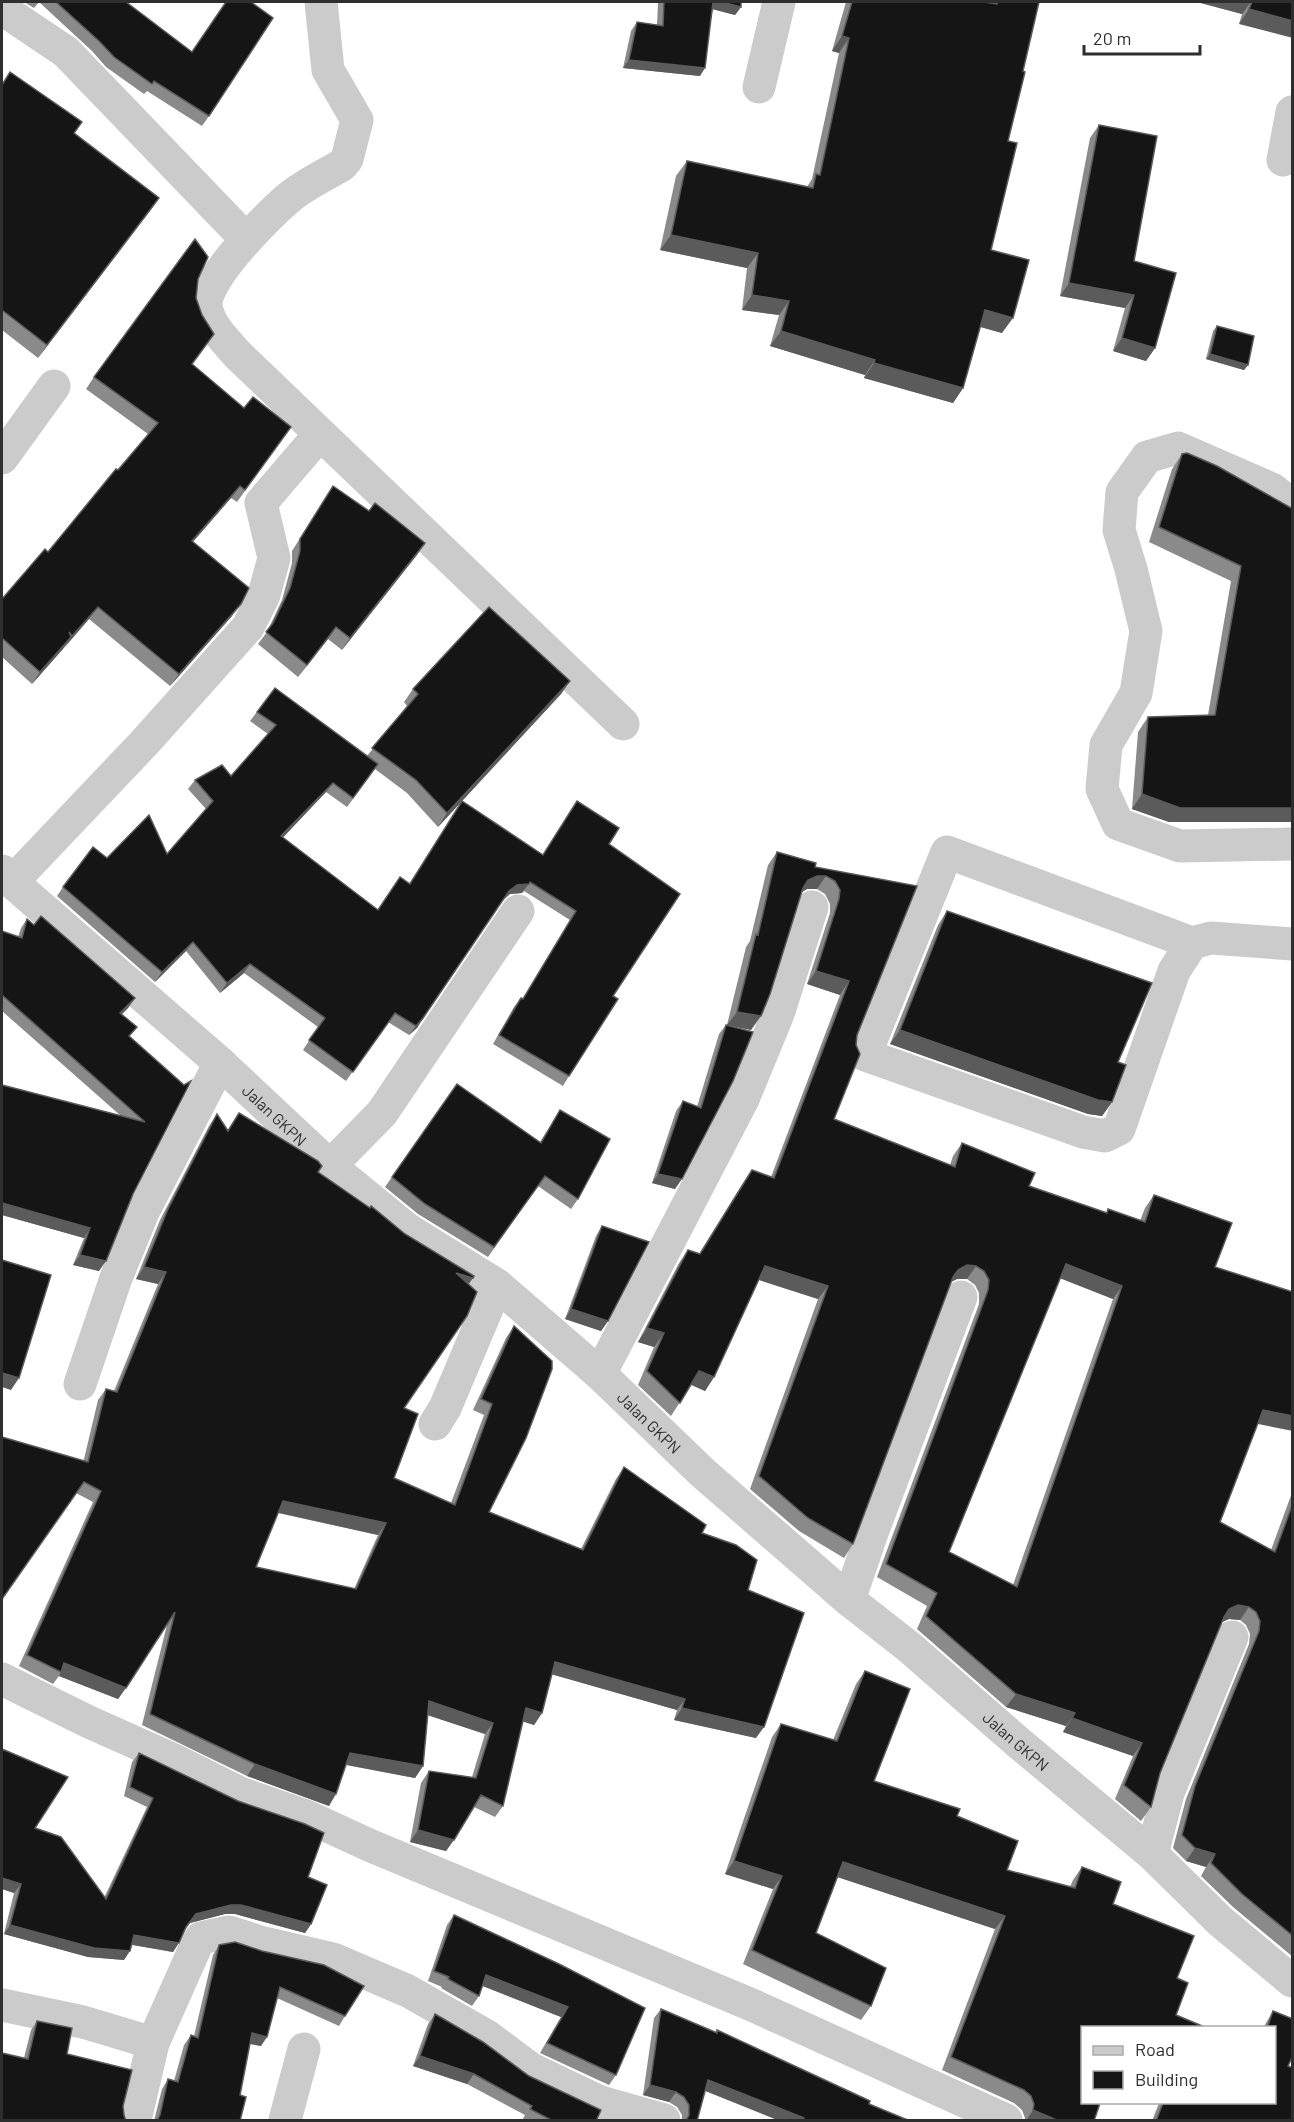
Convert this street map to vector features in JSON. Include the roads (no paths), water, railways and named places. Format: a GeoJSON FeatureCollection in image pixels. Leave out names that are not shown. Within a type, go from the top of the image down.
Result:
{"type":"FeatureCollection","features":[{"type":"Feature","properties":{"kind":"street"},"geometry":{"type":"LineString","coordinates":[[321,2],[328,70],[357,120],[347,159],[342,165],[292,196],[246,239],[209,289],[206,304],[210,321],[238,355],[623,724]]}},
{"type":"Feature","properties":{"kind":"street"},"geometry":{"type":"LineString","coordinates":[[759,87],[779,2]]}},
{"type":"Feature","properties":{"kind":"street"},"geometry":{"type":"LineString","coordinates":[[2,9],[66,52],[246,239]]}},
{"type":"Feature","properties":{"kind":"street"},"geometry":{"type":"LineString","coordinates":[[1283,160],[1293,112]]}},
{"type":"Feature","properties":{"kind":"street"},"geometry":{"type":"LineString","coordinates":[[2,458],[54,386]]}},
{"type":"Feature","properties":{"kind":"street"},"geometry":{"type":"LineString","coordinates":[[7,877],[145,742],[248,627],[264,595],[274,558],[261,503],[320,434]]}},
{"type":"Feature","properties":{"kind":"street"},"geometry":{"type":"LineString","coordinates":[[1293,505],[1272,489],[1178,448],[1147,457],[1122,492],[1119,530],[1146,630],[1136,693],[1106,745],[1101,789],[1118,824],[1180,846],[1293,844]]}},
{"type":"Feature","properties":{"kind":"street"},"geometry":{"type":"LineString","coordinates":[[1192,943],[1174,971],[1127,1112],[1119,1129],[1105,1136],[1083,1132],[865,1055],[947,852],[1192,943],[1211,938],[1293,944]]}},
{"type":"Feature","properties":{"kind":"street","name":"Jalan GKPN"},"geometry":{"type":"LineString","coordinates":[[7,877],[220,1063],[330,1166],[407,1229],[497,1285],[600,1374],[703,1473],[849,1600],[909,1647],[1020,1744],[1152,1854],[1220,1921],[1293,1981]]}},
{"type":"Feature","properties":{"kind":"street"},"geometry":{"type":"LineString","coordinates":[[600,1374],[743,1099],[778,1014],[812,907]]}},
{"type":"Feature","properties":{"kind":"street"},"geometry":{"type":"LineString","coordinates":[[330,1166],[382,1113],[518,910]]}},
{"type":"Feature","properties":{"kind":"street"},"geometry":{"type":"LineString","coordinates":[[80,1384],[116,1278],[143,1212],[220,1063]]}},
{"type":"Feature","properties":{"kind":"street"},"geometry":{"type":"LineString","coordinates":[[435,1424],[445,1408],[497,1285]]}},
{"type":"Feature","properties":{"kind":"street"},"geometry":{"type":"LineString","coordinates":[[849,1600],[961,1297]]}},
{"type":"Feature","properties":{"kind":"street"},"geometry":{"type":"LineString","coordinates":[[1152,1854],[1168,1793],[1232,1637]]}},
{"type":"Feature","properties":{"kind":"street"},"geometry":{"type":"LineString","coordinates":[[2,1679],[240,1793],[306,1816],[369,1845],[752,2005],[1006,2121]]}},
{"type":"Feature","properties":{"kind":"street"},"geometry":{"type":"LineString","coordinates":[[135,2121],[153,2043],[201,1938],[229,1932],[260,1942],[333,1959],[408,1991],[487,2036],[531,2069],[600,2102],[664,2120]]}},
{"type":"Feature","properties":{"kind":"street"},"geometry":{"type":"LineString","coordinates":[[2,2005],[83,2022],[153,2043]]}},
{"type":"Feature","properties":{"kind":"street"},"geometry":{"type":"LineString","coordinates":[[285,2121],[304,2049]]}}]}
